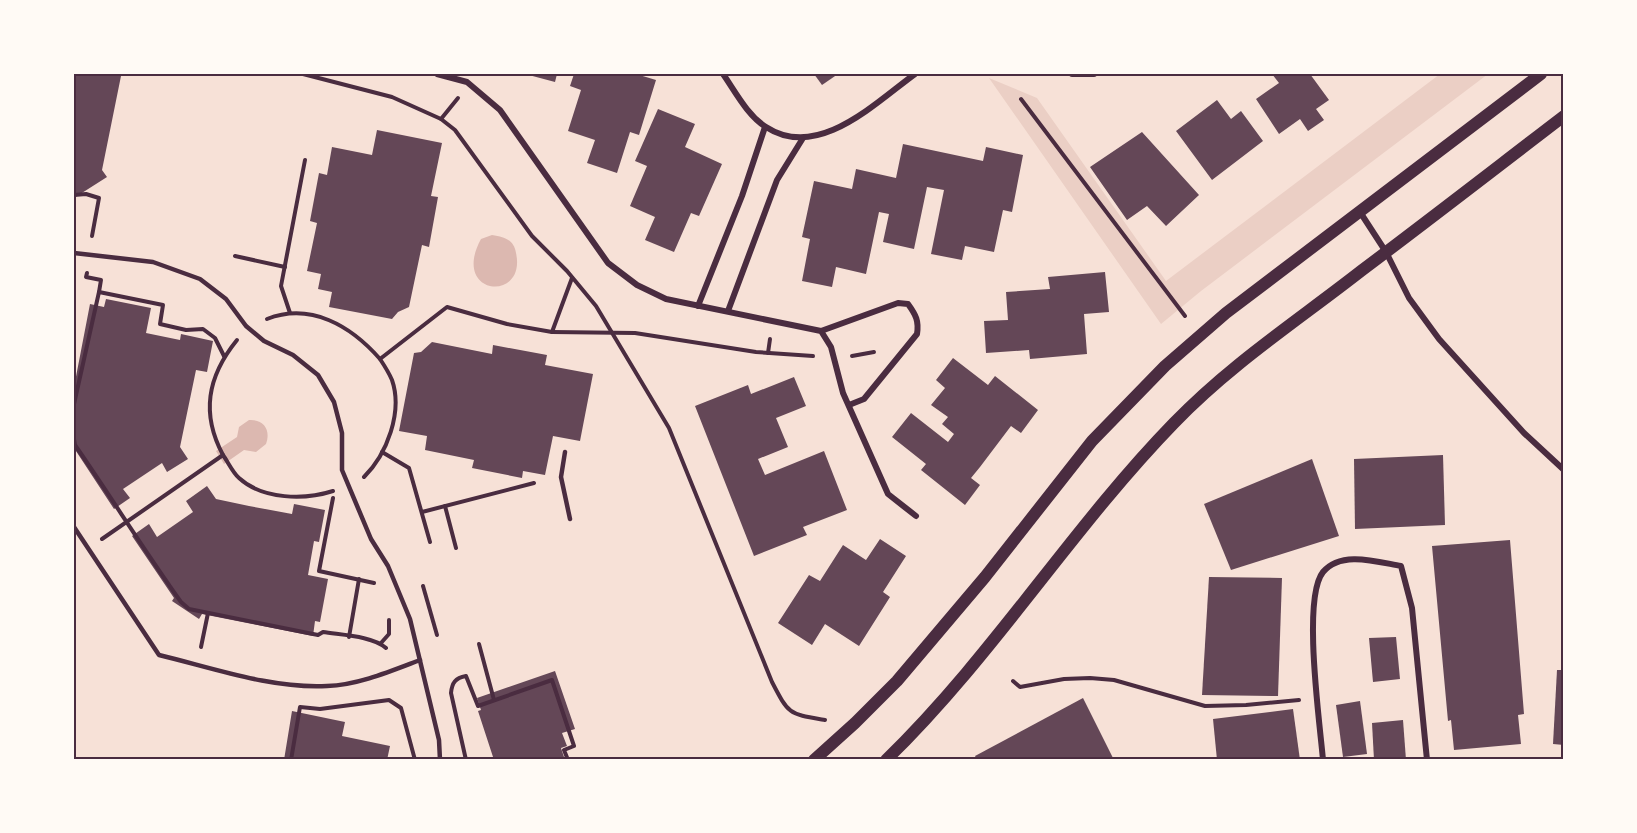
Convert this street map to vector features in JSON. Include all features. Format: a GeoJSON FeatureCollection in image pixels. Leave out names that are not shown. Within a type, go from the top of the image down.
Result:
{"type":"FeatureCollection","features":[{"type":"Feature","properties":{"kind":"main road"},"geometry":{"type":"LineString","coordinates":[[814,759],[855,723],[938,634],[1092,441],[1136,393],[1226,313],[1541,74]]}},
{"type":"Feature","properties":{"kind":"main road"},"geometry":{"type":"LineString","coordinates":[[886,759],[978,662],[1120,482],[1175,422],[1251,352],[1563,116]]}},
{"type":"Feature","properties":{"kind":"street"},"geometry":{"type":"LineString","coordinates":[[437,74],[467,82],[500,110],[608,263],[637,285],[666,299],[821,331],[898,303],[908,304],[918,324],[916,334],[864,399],[849,405]]}},
{"type":"Feature","properties":{"kind":"street"},"geometry":{"type":"LineString","coordinates":[[723,74],[751,114],[765,127],[784,136],[803,138],[821,136],[860,114],[915,74]]}},
{"type":"Feature","properties":{"kind":"street"},"geometry":{"type":"LineString","coordinates":[[1072,74],[1094,74]]}},
{"type":"Feature","properties":{"kind":"street"},"geometry":{"type":"LineString","coordinates":[[698,306],[746,187],[765,127]]}},
{"type":"Feature","properties":{"kind":"street"},"geometry":{"type":"LineString","coordinates":[[728,311],[777,180],[803,138]]}},
{"type":"Feature","properties":{"kind":"street"},"geometry":{"type":"LineString","coordinates":[[1360,212],[1386,252],[1409,298],[1439,339],[1524,433],[1563,470]]}},
{"type":"Feature","properties":{"kind":"street"},"geometry":{"type":"LineString","coordinates":[[821,331],[831,347],[849,405],[888,494],[916,516]]}},
{"type":"Feature","properties":{"kind":"street"},"geometry":{"type":"LineString","coordinates":[[1323,759],[1312,617],[1316,589],[1323,572],[1344,559],[1401,566],[1412,608],[1427,759]]}},
{"type":"Feature","properties":{"kind":"lane"},"geometry":{"type":"LineString","coordinates":[[74,253],[153,262],[200,279],[226,299],[246,326],[264,341],[293,355],[318,375],[334,402],[342,433],[342,470],[348,486],[371,539],[388,566],[410,619],[439,740],[440,759]]}},
{"type":"Feature","properties":{"kind":"lane"},"geometry":{"type":"LineString","coordinates":[[565,452],[561,477],[570,519]]}},
{"type":"Feature","properties":{"kind":"lane"},"geometry":{"type":"LineString","coordinates":[[74,527],[159,655],[248,677],[328,687],[388,673],[420,660]]}},
{"type":"Feature","properties":{"kind":"path"},"geometry":{"type":"LineString","coordinates":[[303,74],[392,97],[441,119],[467,145],[506,204],[596,306],[669,428],[772,682],[786,708],[790,713],[804,717],[855,723]]}},
{"type":"Feature","properties":{"kind":"path"},"geometry":{"type":"LineString","coordinates":[[441,119],[460,95]]}},
{"type":"Feature","properties":{"kind":"path"},"geometry":{"type":"LineString","coordinates":[[1021,99],[1185,316]]}},
{"type":"Feature","properties":{"kind":"path"},"geometry":{"type":"LineString","coordinates":[[290,313],[281,286],[305,160]]}},
{"type":"Feature","properties":{"kind":"path"},"geometry":{"type":"LineString","coordinates":[[74,195],[86,194],[99,198],[92,236]]}},
{"type":"Feature","properties":{"kind":"path"},"geometry":{"type":"LineString","coordinates":[[235,256],[285,267]]}},
{"type":"Feature","properties":{"kind":"path"},"geometry":{"type":"LineString","coordinates":[[74,404],[101,280],[86,277],[87,270]]}},
{"type":"Feature","properties":{"kind":"path"},"geometry":{"type":"LineString","coordinates":[[552,332],[572,278]]}},
{"type":"Feature","properties":{"kind":"path"},"geometry":{"type":"LineString","coordinates":[[99,292],[163,305],[160,324],[186,330],[202,329],[215,338],[224,356]]}},
{"type":"Feature","properties":{"kind":"path"},"geometry":{"type":"LineString","coordinates":[[102,540],[223,455],[239,478],[274,494],[315,496],[348,486],[366,475],[382,452],[396,407],[392,380],[380,359],[447,307],[507,324],[552,332],[611,332],[756,352],[816,356]]}},
{"type":"Feature","properties":{"kind":"path"},"geometry":{"type":"LineString","coordinates":[[848,358],[874,351]]}},
{"type":"Feature","properties":{"kind":"path"},"geometry":{"type":"LineString","coordinates":[[74,439],[75,446],[119,509],[126,525],[181,602],[189,609],[318,635],[323,632],[381,643],[386,648]]}},
{"type":"Feature","properties":{"kind":"path"},"geometry":{"type":"LineString","coordinates":[[382,452],[409,468],[429,542]]}},
{"type":"Feature","properties":{"kind":"path"},"geometry":{"type":"LineString","coordinates":[[422,512],[534,483]]}},
{"type":"Feature","properties":{"kind":"path"},"geometry":{"type":"LineString","coordinates":[[334,491],[320,571],[375,583],[378,588]]}},
{"type":"Feature","properties":{"kind":"path"},"geometry":{"type":"LineString","coordinates":[[445,506],[456,548]]}},
{"type":"Feature","properties":{"kind":"path"},"geometry":{"type":"LineString","coordinates":[[349,637],[359,579]]}},
{"type":"Feature","properties":{"kind":"path"},"geometry":{"type":"LineString","coordinates":[[423,586],[436,635]]}},
{"type":"Feature","properties":{"kind":"path"},"geometry":{"type":"LineString","coordinates":[[201,647],[208,613]]}},
{"type":"Feature","properties":{"kind":"path"},"geometry":{"type":"LineString","coordinates":[[381,643],[389,634],[389,616]]}},
{"type":"Feature","properties":{"kind":"path"},"geometry":{"type":"LineString","coordinates":[[479,644],[495,700]]}},
{"type":"Feature","properties":{"kind":"path"},"geometry":{"type":"LineString","coordinates":[[466,759],[450,681],[466,676],[478,706],[552,680],[574,746],[564,750],[568,759]]}},
{"type":"Feature","properties":{"kind":"path"},"geometry":{"type":"LineString","coordinates":[[1013,681],[1020,687],[1064,679],[1114,680],[1205,706],[1246,705],[1318,697]]}},
{"type":"Feature","properties":{"kind":"path"},"geometry":{"type":"LineString","coordinates":[[389,700],[390,694]]}},
{"type":"Feature","properties":{"kind":"path"},"geometry":{"type":"LineString","coordinates":[[291,759],[300,707],[348,706],[389,700],[401,708],[415,759]]}},
{"type":"Feature","properties":{"kind":"shaded area"},"geometry":{"type":"Polygon","coordinates":[[[1440,74],[1488,74],[1201,291],[1161,324],[989,78],[1037,98],[1166,281],[1440,74]]]}},
{"type":"Feature","properties":{"kind":"shaded area"},"geometry":{"type":"Polygon","coordinates":[[[492,235],[508,240],[516,253],[516,269],[511,280],[502,286],[491,286],[481,282],[475,272],[474,258],[481,239],[492,235]]]}},
{"type":"Feature","properties":{"kind":"shaded area"},"geometry":{"type":"Polygon","coordinates":[[[249,420],[259,421],[265,426],[268,434],[266,444],[256,452],[244,450],[224,464],[216,451],[237,437],[239,427],[249,420]]]}},
{"type":"Feature","properties":{"kind":"building"},"geometry":{"type":"Polygon","coordinates":[[[74,74],[121,76],[102,170],[107,177],[74,198],[74,74]]]}},
{"type":"Feature","properties":{"kind":"building"},"geometry":{"type":"Polygon","coordinates":[[[525,74],[557,74],[555,82],[525,74]]]}},
{"type":"Feature","properties":{"kind":"building"},"geometry":{"type":"Polygon","coordinates":[[[574,74],[636,74],[656,80],[639,135],[630,132],[617,173],[587,163],[595,140],[568,131],[581,90],[570,86],[574,74]]]}},
{"type":"Feature","properties":{"kind":"building"},"geometry":{"type":"Polygon","coordinates":[[[814,74],[838,74],[822,85],[814,74]]]}},
{"type":"Feature","properties":{"kind":"building"},"geometry":{"type":"Polygon","coordinates":[[[1272,74],[1310,74],[1329,100],[1316,109],[1324,120],[1308,131],[1300,119],[1279,134],[1256,99],[1279,83],[1272,74]]]}},
{"type":"Feature","properties":{"kind":"building"},"geometry":{"type":"Polygon","coordinates":[[[1217,100],[1231,119],[1241,111],[1263,141],[1212,180],[1176,131],[1217,100]]]}},
{"type":"Feature","properties":{"kind":"building"},"geometry":{"type":"Polygon","coordinates":[[[658,109],[695,124],[685,147],[722,164],[699,216],[691,213],[674,252],[645,240],[655,217],[630,206],[647,166],[635,161],[658,109]]]}},
{"type":"Feature","properties":{"kind":"building"},"geometry":{"type":"Polygon","coordinates":[[[377,130],[442,143],[431,196],[438,197],[429,247],[422,245],[409,307],[398,312],[392,319],[329,307],[332,292],[318,289],[321,274],[307,271],[317,223],[310,221],[319,173],[327,175],[332,147],[372,155],[377,130]]]}},
{"type":"Feature","properties":{"kind":"building"},"geometry":{"type":"Polygon","coordinates":[[[1142,132],[1199,195],[1166,226],[1147,206],[1127,220],[1090,167],[1142,132]]]}},
{"type":"Feature","properties":{"kind":"building"},"geometry":{"type":"Polygon","coordinates":[[[903,144],[983,161],[986,147],[1023,155],[1012,212],[1003,210],[994,252],[965,246],[962,260],[931,254],[944,190],[927,187],[914,249],[883,242],[889,214],[879,212],[866,274],[836,267],[832,287],[802,281],[810,239],[802,237],[814,181],[852,189],[856,169],[896,178],[903,144]]]}},
{"type":"Feature","properties":{"kind":"building"},"geometry":{"type":"Polygon","coordinates":[[[1105,272],[1109,312],[1084,314],[1087,354],[1030,359],[1029,350],[986,353],[984,321],[1008,320],[1006,292],[1050,289],[1048,277],[1105,272]]]}},
{"type":"Feature","properties":{"kind":"building"},"geometry":{"type":"Polygon","coordinates":[[[106,299],[151,308],[146,333],[180,340],[181,334],[213,341],[207,372],[196,370],[180,447],[188,459],[167,472],[162,463],[123,489],[130,498],[114,509],[74,448],[74,387],[90,304],[104,307],[106,299]]]}},
{"type":"Feature","properties":{"kind":"building"},"geometry":{"type":"Polygon","coordinates":[[[432,342],[492,354],[493,345],[547,355],[545,365],[593,374],[580,441],[553,436],[545,475],[523,471],[522,478],[472,468],[474,460],[425,450],[427,436],[399,431],[414,353],[421,352],[432,342]]]}},
{"type":"Feature","properties":{"kind":"building"},"geometry":{"type":"Polygon","coordinates":[[[953,358],[988,385],[995,376],[1038,410],[1021,433],[1011,426],[971,478],[980,485],[965,505],[921,470],[926,464],[892,437],[911,413],[948,442],[954,434],[942,424],[948,417],[931,405],[945,388],[936,380],[953,358]]]}},
{"type":"Feature","properties":{"kind":"building"},"geometry":{"type":"Polygon","coordinates":[[[794,377],[806,406],[776,418],[788,447],[758,459],[765,475],[824,451],[847,510],[803,527],[807,535],[754,556],[695,406],[748,385],[751,394],[794,377]]]}},
{"type":"Feature","properties":{"kind":"building"},"geometry":{"type":"Polygon","coordinates":[[[1443,455],[1445,525],[1355,529],[1354,459],[1443,455]]]}},
{"type":"Feature","properties":{"kind":"building"},"geometry":{"type":"Polygon","coordinates":[[[1312,459],[1339,536],[1231,570],[1204,504],[1312,459]]]}},
{"type":"Feature","properties":{"kind":"building"},"geometry":{"type":"Polygon","coordinates":[[[207,486],[216,499],[249,506],[292,514],[294,504],[325,510],[319,542],[314,541],[308,575],[328,579],[320,622],[315,621],[313,636],[202,614],[199,619],[172,601],[174,598],[132,536],[149,524],[157,537],[193,512],[186,501],[207,486]]]}},
{"type":"Feature","properties":{"kind":"building"},"geometry":{"type":"Polygon","coordinates":[[[880,539],[906,556],[883,592],[890,597],[859,646],[825,624],[812,645],[778,623],[809,575],[820,581],[843,545],[866,560],[880,539]]]}},
{"type":"Feature","properties":{"kind":"building"},"geometry":{"type":"Polygon","coordinates":[[[1510,540],[1524,714],[1518,715],[1521,744],[1454,750],[1451,720],[1448,721],[1432,546],[1510,540]]]}},
{"type":"Feature","properties":{"kind":"building"},"geometry":{"type":"Polygon","coordinates":[[[1209,577],[1282,578],[1278,696],[1202,695],[1209,577]]]}},
{"type":"Feature","properties":{"kind":"building"},"geometry":{"type":"Polygon","coordinates":[[[1396,637],[1400,679],[1373,682],[1369,638],[1396,637]]]}},
{"type":"Feature","properties":{"kind":"building"},"geometry":{"type":"Polygon","coordinates":[[[1557,670],[1564,670],[1564,745],[1553,744],[1557,670]]]}},
{"type":"Feature","properties":{"kind":"building"},"geometry":{"type":"Polygon","coordinates":[[[555,671],[575,729],[562,733],[567,746],[561,748],[565,760],[494,760],[478,711],[481,710],[477,698],[555,671]]]}},
{"type":"Feature","properties":{"kind":"building"},"geometry":{"type":"Polygon","coordinates":[[[1083,698],[1114,760],[977,760],[975,756],[1083,698]]]}},
{"type":"Feature","properties":{"kind":"building"},"geometry":{"type":"Polygon","coordinates":[[[1360,701],[1367,754],[1343,757],[1336,705],[1360,701]]]}},
{"type":"Feature","properties":{"kind":"building"},"geometry":{"type":"Polygon","coordinates":[[[1293,709],[1300,760],[1217,760],[1213,719],[1293,709]]]}},
{"type":"Feature","properties":{"kind":"building"},"geometry":{"type":"Polygon","coordinates":[[[292,711],[345,722],[342,736],[390,746],[387,760],[284,760],[292,711]]]}},
{"type":"Feature","properties":{"kind":"building"},"geometry":{"type":"Polygon","coordinates":[[[1403,720],[1406,760],[1374,760],[1372,723],[1403,720]]]}}]}
